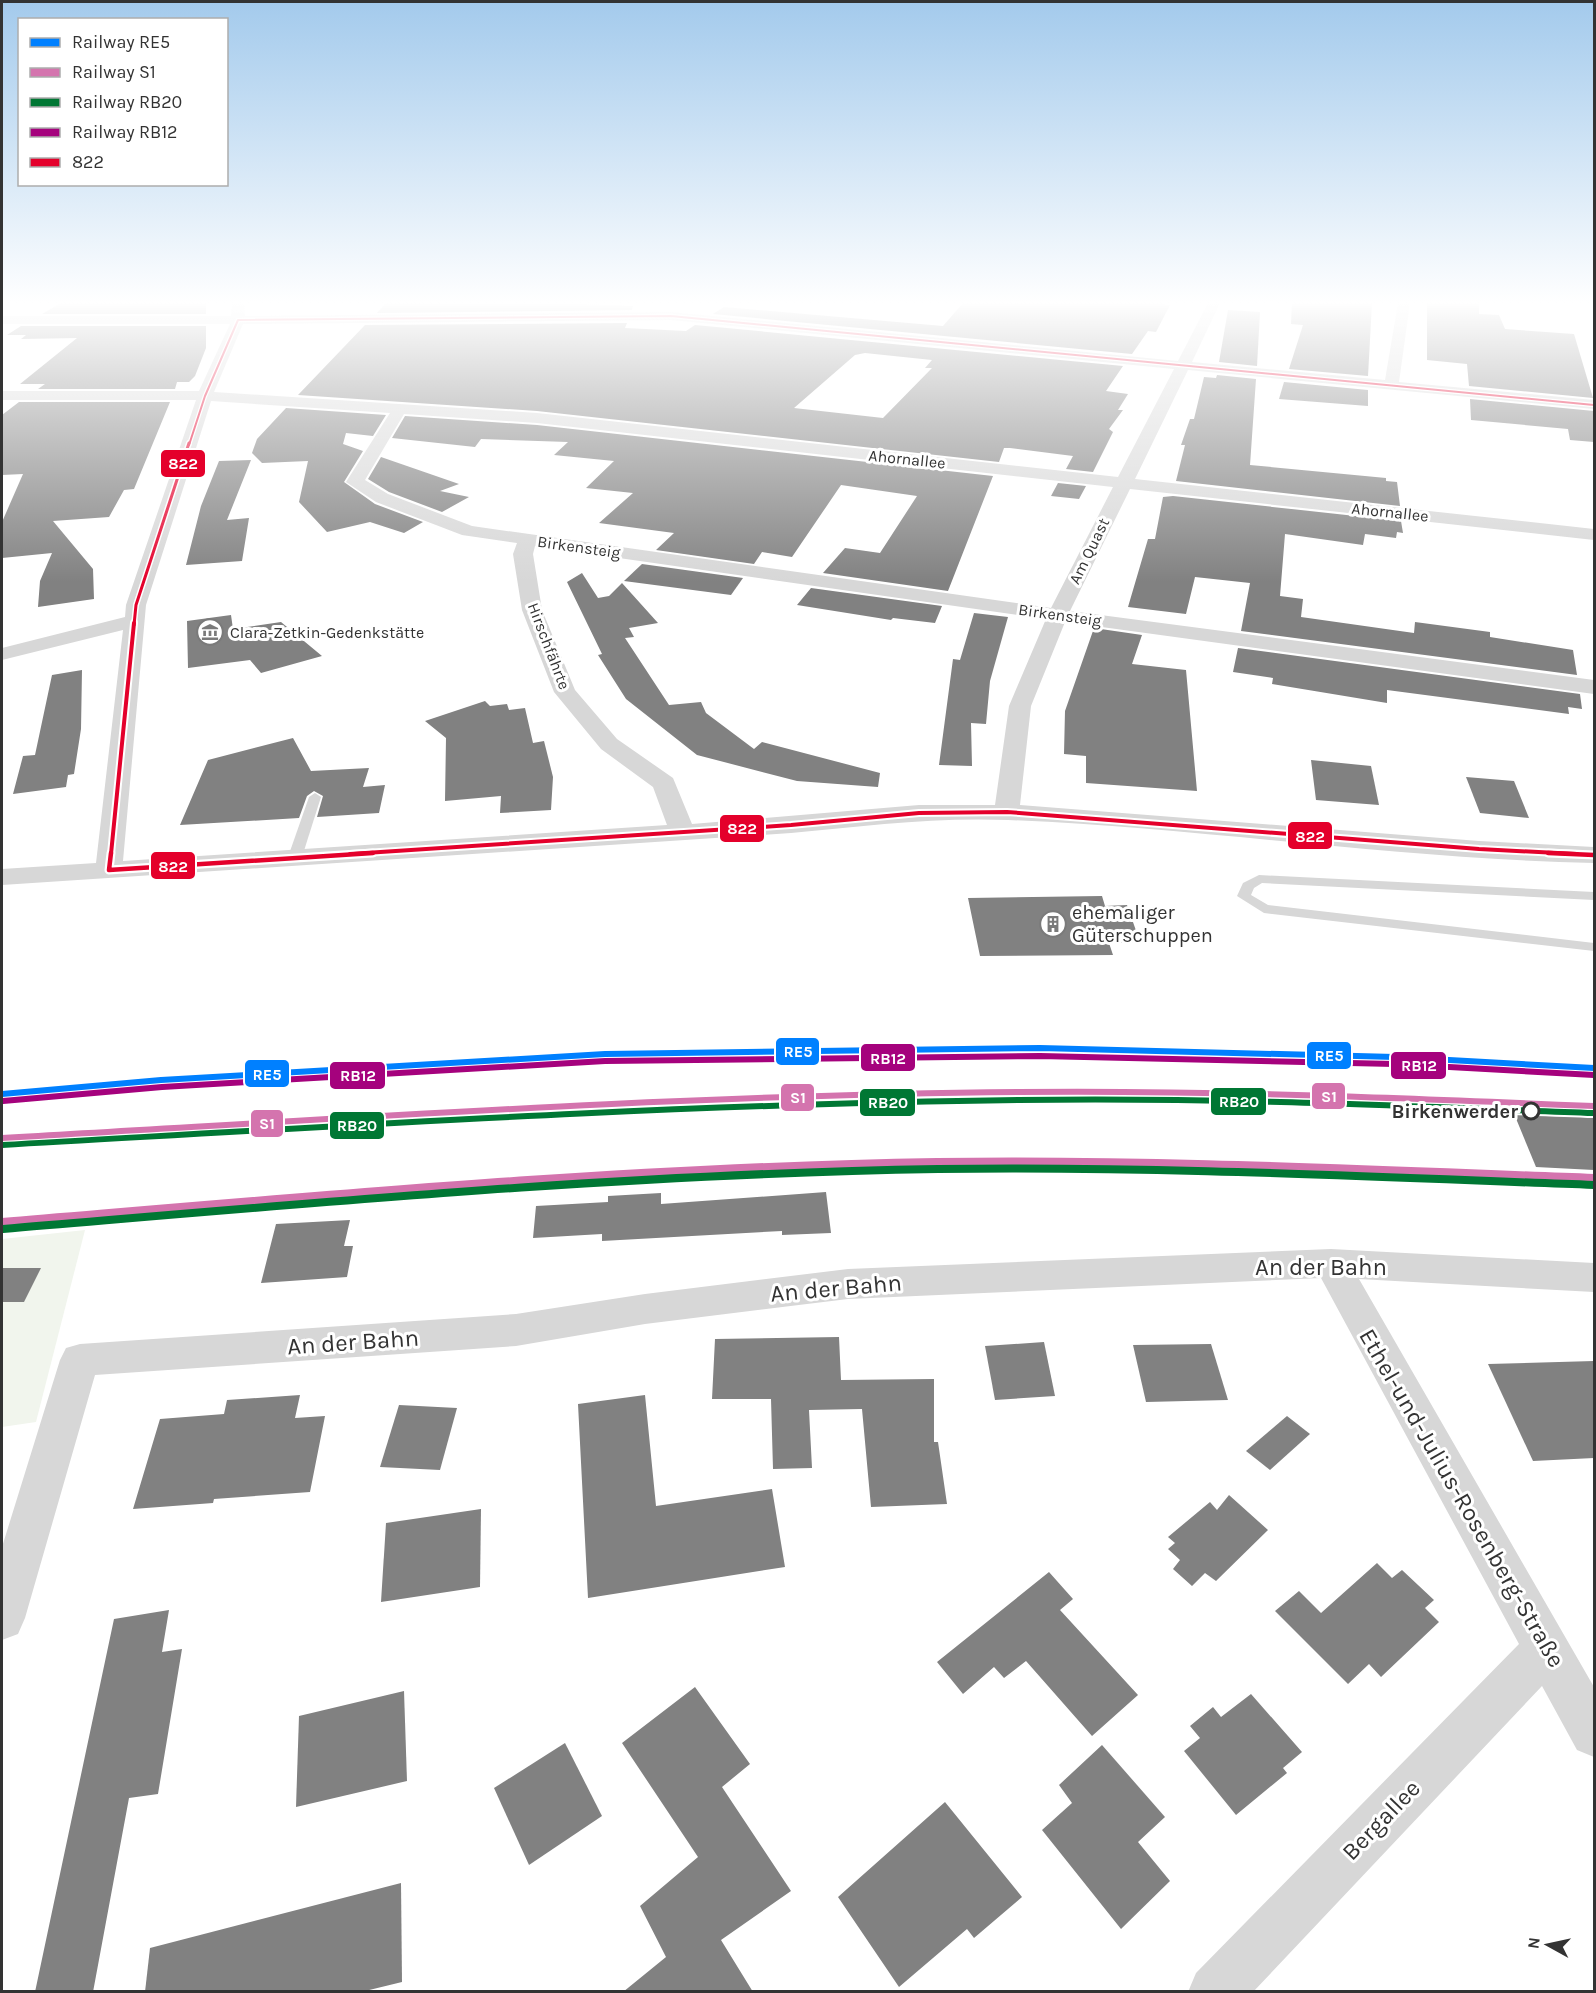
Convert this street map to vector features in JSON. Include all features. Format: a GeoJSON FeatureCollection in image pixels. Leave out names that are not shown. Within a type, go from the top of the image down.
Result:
{"type":"FeatureCollection","features":[{"type":"Feature","properties":{"kind":"street"},"geometry":{"type":"LineString","coordinates":[[109,870],[135,605],[205,396]]}},
{"type":"Feature","properties":{"kind":"street","name":"Ahornallee"},"geometry":{"type":"LineString","coordinates":[[205,396],[537,418],[1594,535]]}},
{"type":"Feature","properties":{"kind":"street","name":"Am Quast"},"geometry":{"type":"LineString","coordinates":[[1007,812],[1020,706],[1058,615],[1165,396]]}},
{"type":"Feature","properties":{"kind":"street"},"geometry":{"type":"LineString","coordinates":[[1498,396],[1594,405]]}},
{"type":"Feature","properties":{"kind":"street"},"geometry":{"type":"LineString","coordinates":[[399,410],[355,482],[382,498],[469,531],[526,539]]}},
{"type":"Feature","properties":{"kind":"street","name":"Birkensteig"},"geometry":{"type":"LineString","coordinates":[[526,539],[1058,615],[1594,687]]}},
{"type":"Feature","properties":{"kind":"street","name":"Hirschfährte"},"geometry":{"type":"LineString","coordinates":[[526,539],[524,554],[532,610],[565,692],[609,744],[664,783],[682,831]]}},
{"type":"Feature","properties":{"kind":"street"},"geometry":{"type":"LineString","coordinates":[[2,654],[133,621]]}},
{"type":"Feature","properties":{"kind":"street"},"geometry":{"type":"LineString","coordinates":[[2,877],[791,825],[919,813],[1007,812],[1479,849],[1594,855]]}},
{"type":"Feature","properties":{"kind":"street","name":"An der Bahn"},"geometry":{"type":"LineString","coordinates":[[2,1618],[80,1360],[516,1330],[645,1309],[848,1284],[1331,1263],[1594,1277]]}},
{"type":"Feature","properties":{"kind":"street","name":"Ethel-und-Julius-Rosenberg-Straße"},"geometry":{"type":"LineString","coordinates":[[1331,1263],[1594,1733]]}},
{"type":"Feature","properties":{"kind":"street","name":"Bergallee"},"geometry":{"type":"LineString","coordinates":[[1215,1992],[1547,1648]]}},
{"type":"Feature","properties":{"kind":"lane"},"geometry":{"type":"LineString","coordinates":[[295,857],[315,797]]}},
{"type":"Feature","properties":{"kind":"lane"},"geometry":{"type":"LineString","coordinates":[[1594,896],[1259,879],[1248,886],[1244,896],[1264,909],[1594,947]]}},
{"type":"Feature","properties":{"kind":"shaded area"},"geometry":{"type":"Polygon","coordinates":[[[85,1230],[36,1422],[2,1427],[2,1239],[85,1230]]]}},
{"type":"Feature","properties":{"kind":"building"},"geometry":{"type":"Polygon","coordinates":[[[313,396],[808,396],[794,408],[883,418],[905,396],[1127,396],[1118,410],[1123,410],[1109,429],[1113,432],[1093,472],[1066,469],[1073,456],[1010,448],[1004,448],[999,462],[537,411],[313,396]]]}},
{"type":"Feature","properties":{"kind":"building"},"geometry":{"type":"Polygon","coordinates":[[[1199,396],[1255,396],[1250,465],[1386,478],[1386,481],[1397,482],[1400,506],[1176,481],[1185,445],[1181,445],[1190,419],[1194,419],[1199,396]]]}},
{"type":"Feature","properties":{"kind":"building"},"geometry":{"type":"Polygon","coordinates":[[[1280,396],[1368,396],[1368,406],[1279,399],[1280,396]]]}},
{"type":"Feature","properties":{"kind":"building"},"geometry":{"type":"Polygon","coordinates":[[[1470,399],[1594,411],[1594,442],[1570,440],[1568,429],[1471,420],[1470,399]]]}},
{"type":"Feature","properties":{"kind":"building"},"geometry":{"type":"Polygon","coordinates":[[[19,402],[170,402],[134,489],[124,490],[109,517],[53,521],[93,569],[94,599],[38,607],[40,581],[52,553],[2,558],[2,522],[23,474],[2,475],[2,415],[19,402]]]}},
{"type":"Feature","properties":{"kind":"building"},"geometry":{"type":"Polygon","coordinates":[[[286,408],[386,415],[373,436],[346,433],[343,444],[363,451],[344,482],[375,504],[423,522],[404,533],[370,522],[327,532],[299,502],[308,461],[262,463],[252,453],[257,439],[286,408]]]}},
{"type":"Feature","properties":{"kind":"building"},"geometry":{"type":"Polygon","coordinates":[[[405,416],[537,425],[993,476],[948,591],[823,573],[845,548],[880,553],[917,496],[841,485],[792,557],[762,552],[754,564],[656,550],[674,533],[599,523],[633,493],[586,488],[614,461],[554,455],[568,442],[481,439],[475,447],[392,438],[405,416]]]}},
{"type":"Feature","properties":{"kind":"building"},"geometry":{"type":"Polygon","coordinates":[[[381,457],[459,484],[440,491],[469,497],[442,512],[389,492],[368,479],[381,457]]]}},
{"type":"Feature","properties":{"kind":"building"},"geometry":{"type":"Polygon","coordinates":[[[251,460],[227,520],[249,518],[242,561],[186,565],[201,506],[219,461],[251,460]]]}},
{"type":"Feature","properties":{"kind":"building"},"geometry":{"type":"Polygon","coordinates":[[[1058,483],[1086,486],[1079,499],[1051,496],[1058,483]]]}},
{"type":"Feature","properties":{"kind":"building"},"geometry":{"type":"Polygon","coordinates":[[[1173,496],[1401,521],[1403,533],[1397,532],[1396,538],[1365,534],[1363,545],[1285,534],[1280,596],[1303,599],[1301,617],[1414,633],[1415,622],[1490,632],[1490,637],[1573,650],[1577,675],[1241,631],[1250,583],[1195,577],[1186,614],[1128,607],[1148,539],[1155,539],[1163,497],[1173,496]]]}},
{"type":"Feature","properties":{"kind":"building"},"geometry":{"type":"Polygon","coordinates":[[[642,564],[743,578],[731,595],[624,581],[642,564]]]}},
{"type":"Feature","properties":{"kind":"building"},"geometry":{"type":"Polygon","coordinates":[[[582,573],[598,598],[609,596],[622,583],[658,623],[629,628],[634,637],[625,638],[669,705],[701,702],[706,713],[754,749],[762,742],[880,773],[878,787],[797,781],[697,755],[626,699],[598,655],[602,654],[567,582],[582,573]]]}},
{"type":"Feature","properties":{"kind":"building"},"geometry":{"type":"Polygon","coordinates":[[[811,588],[942,606],[935,623],[893,618],[891,620],[797,605],[811,588]]]}},
{"type":"Feature","properties":{"kind":"building"},"geometry":{"type":"Polygon","coordinates":[[[974,613],[1008,617],[990,681],[986,724],[971,723],[972,766],[939,765],[953,659],[960,660],[974,613]]]}},
{"type":"Feature","properties":{"kind":"building"},"geometry":{"type":"Polygon","coordinates":[[[231,615],[233,629],[281,622],[322,656],[261,673],[250,660],[188,668],[187,621],[231,615]]]}},
{"type":"Feature","properties":{"kind":"building"},"geometry":{"type":"Polygon","coordinates":[[[1094,628],[1142,635],[1132,664],[1186,670],[1197,791],[1086,783],[1086,756],[1064,754],[1065,711],[1094,628]]]}},
{"type":"Feature","properties":{"kind":"building"},"geometry":{"type":"Polygon","coordinates":[[[1238,648],[1580,694],[1582,709],[1568,707],[1569,714],[1387,690],[1387,703],[1272,684],[1273,678],[1233,672],[1238,648]]]}},
{"type":"Feature","properties":{"kind":"building"},"geometry":{"type":"Polygon","coordinates":[[[82,670],[81,729],[74,774],[68,775],[66,787],[13,794],[23,756],[35,755],[52,675],[82,670]]]}},
{"type":"Feature","properties":{"kind":"building"},"geometry":{"type":"Polygon","coordinates":[[[485,701],[490,706],[507,704],[509,710],[525,708],[533,743],[544,741],[553,777],[551,810],[500,813],[501,796],[445,801],[446,738],[425,721],[485,701]]]}},
{"type":"Feature","properties":{"kind":"building"},"geometry":{"type":"Polygon","coordinates":[[[293,738],[311,771],[369,768],[363,787],[385,785],[379,813],[317,817],[323,796],[314,791],[307,796],[299,818],[180,825],[208,760],[293,738]]]}},
{"type":"Feature","properties":{"kind":"building"},"geometry":{"type":"Polygon","coordinates":[[[1311,760],[1371,766],[1379,805],[1316,800],[1311,760]]]}},
{"type":"Feature","properties":{"kind":"building"},"geometry":{"type":"Polygon","coordinates":[[[1466,777],[1514,781],[1529,818],[1480,813],[1466,777]]]}},
{"type":"Feature","properties":{"kind":"building","name":"ehemaliger Güterschuppen"},"geometry":{"type":"Polygon","coordinates":[[[1102,896],[1105,906],[1127,905],[1140,942],[1109,943],[1113,955],[980,956],[968,898],[1102,896]]]}},
{"type":"Feature","properties":{"kind":"building"},"geometry":{"type":"Polygon","coordinates":[[[1510,1104],[1594,1109],[1594,1170],[1536,1167],[1510,1104]]]}},
{"type":"Feature","properties":{"kind":"building"},"geometry":{"type":"Polygon","coordinates":[[[826,1192],[831,1233],[782,1235],[782,1231],[602,1241],[602,1234],[533,1238],[536,1206],[608,1202],[608,1196],[661,1193],[661,1204],[826,1192]]]}},
{"type":"Feature","properties":{"kind":"building"},"geometry":{"type":"Polygon","coordinates":[[[350,1220],[344,1246],[353,1246],[347,1277],[261,1283],[276,1224],[350,1220]]]}},
{"type":"Feature","properties":{"kind":"building"},"geometry":{"type":"Polygon","coordinates":[[[2,1268],[41,1268],[24,1302],[2,1302],[2,1268]]]}},
{"type":"Feature","properties":{"kind":"building"},"geometry":{"type":"Polygon","coordinates":[[[839,1337],[841,1380],[934,1379],[934,1442],[938,1442],[947,1504],[871,1507],[862,1409],[809,1410],[812,1468],[773,1469],[771,1399],[712,1399],[715,1339],[839,1337]]]}},
{"type":"Feature","properties":{"kind":"building"},"geometry":{"type":"Polygon","coordinates":[[[1044,1342],[1055,1396],[995,1400],[985,1346],[1044,1342]]]}},
{"type":"Feature","properties":{"kind":"building"},"geometry":{"type":"Polygon","coordinates":[[[1211,1344],[1228,1400],[1146,1402],[1133,1345],[1211,1344]]]}},
{"type":"Feature","properties":{"kind":"building"},"geometry":{"type":"Polygon","coordinates":[[[1594,1361],[1594,1458],[1533,1461],[1488,1364],[1594,1361]]]}},
{"type":"Feature","properties":{"kind":"building"},"geometry":{"type":"Polygon","coordinates":[[[300,1395],[295,1418],[325,1416],[310,1492],[214,1499],[213,1503],[133,1509],[160,1419],[224,1414],[227,1400],[300,1395]]]}},
{"type":"Feature","properties":{"kind":"building"},"geometry":{"type":"Polygon","coordinates":[[[645,1395],[656,1506],[772,1489],[785,1567],[588,1598],[578,1404],[645,1395]]]}},
{"type":"Feature","properties":{"kind":"building"},"geometry":{"type":"Polygon","coordinates":[[[399,1405],[457,1408],[440,1470],[380,1467],[399,1405]]]}},
{"type":"Feature","properties":{"kind":"building"},"geometry":{"type":"Polygon","coordinates":[[[1287,1416],[1310,1434],[1270,1470],[1246,1451],[1287,1416]]]}},
{"type":"Feature","properties":{"kind":"building"},"geometry":{"type":"Polygon","coordinates":[[[1229,1495],[1268,1530],[1216,1581],[1205,1573],[1192,1586],[1173,1569],[1180,1560],[1168,1549],[1175,1543],[1168,1537],[1210,1502],[1217,1510],[1229,1495]]]}},
{"type":"Feature","properties":{"kind":"building"},"geometry":{"type":"Polygon","coordinates":[[[481,1509],[480,1587],[381,1602],[386,1523],[481,1509]]]}},
{"type":"Feature","properties":{"kind":"building"},"geometry":{"type":"Polygon","coordinates":[[[1377,1563],[1392,1578],[1402,1570],[1434,1600],[1425,1608],[1439,1622],[1381,1677],[1369,1664],[1348,1684],[1275,1611],[1299,1591],[1321,1613],[1377,1563]]]}},
{"type":"Feature","properties":{"kind":"building"},"geometry":{"type":"Polygon","coordinates":[[[1049,1572],[1073,1599],[1060,1610],[1138,1695],[1092,1736],[1026,1661],[1004,1678],[994,1667],[963,1694],[937,1662],[1049,1572]]]}},
{"type":"Feature","properties":{"kind":"building"},"geometry":{"type":"Polygon","coordinates":[[[169,1610],[162,1652],[182,1649],[158,1794],[129,1798],[93,1992],[35,1992],[114,1619],[169,1610]]]}},
{"type":"Feature","properties":{"kind":"building"},"geometry":{"type":"Polygon","coordinates":[[[695,1687],[750,1764],[722,1787],[791,1891],[721,1940],[753,1992],[623,1992],[666,1957],[640,1906],[698,1857],[622,1743],[695,1687]]]}},
{"type":"Feature","properties":{"kind":"building"},"geometry":{"type":"Polygon","coordinates":[[[404,1691],[407,1781],[296,1807],[299,1716],[404,1691]]]}},
{"type":"Feature","properties":{"kind":"building"},"geometry":{"type":"Polygon","coordinates":[[[1251,1694],[1302,1752],[1283,1768],[1287,1773],[1236,1815],[1184,1751],[1200,1738],[1190,1726],[1213,1707],[1221,1717],[1251,1694]]]}},
{"type":"Feature","properties":{"kind":"building"},"geometry":{"type":"Polygon","coordinates":[[[565,1743],[602,1816],[529,1865],[494,1788],[565,1743]]]}},
{"type":"Feature","properties":{"kind":"building"},"geometry":{"type":"Polygon","coordinates":[[[1102,1745],[1165,1817],[1138,1842],[1170,1881],[1121,1929],[1042,1830],[1072,1803],[1059,1785],[1102,1745]]]}},
{"type":"Feature","properties":{"kind":"building"},"geometry":{"type":"Polygon","coordinates":[[[945,1802],[1022,1897],[974,1938],[967,1929],[899,1987],[838,1897],[945,1802]]]}},
{"type":"Feature","properties":{"kind":"building"},"geometry":{"type":"Polygon","coordinates":[[[401,1883],[402,1982],[361,1992],[145,1992],[150,1948],[401,1883]]]}},
{"type":"Feature","properties":{"kind":"rail line","name":"RE5"},"geometry":{"type":"LineString","coordinates":[[2,1094],[161,1080],[605,1054],[1040,1048],[1395,1057],[1594,1068]]}},
{"type":"Feature","properties":{"kind":"rail line","name":"RB12"},"geometry":{"type":"LineString","coordinates":[[3,1101],[162,1087],[605,1061],[1040,1056],[1395,1064],[1594,1075]]}},
{"type":"Feature","properties":{"kind":"rail line","name":"S1"},"geometry":{"type":"LineString","coordinates":[[2,1138],[587,1106],[938,1093],[1184,1093],[1594,1106]]}},
{"type":"Feature","properties":{"kind":"rail line","name":"RB20"},"geometry":{"type":"LineString","coordinates":[[2,1145],[587,1114],[821,1104],[1020,1099],[1184,1100],[1594,1113]]}},
{"type":"Feature","properties":{"kind":"rail line","name":"S1"},"geometry":{"type":"LineString","coordinates":[[2,1222],[469,1184],[820,1165],[1019,1161],[1101,1162],[1594,1178]]}},
{"type":"Feature","properties":{"kind":"rail line","name":"RB20"},"geometry":{"type":"LineString","coordinates":[[3,1229],[470,1191],[820,1172],[1019,1168],[1101,1169],[1594,1185]]}},
{"type":"Feature","properties":{"kind":"transit line","name":"822"},"geometry":{"type":"LineString","coordinates":[[205,396],[136,605],[109,870],[791,825],[919,813],[1007,812],[1479,849],[1594,855]]}},
{"type":"Feature","properties":{"kind":"transit line","name":"822"},"geometry":{"type":"LineString","coordinates":[[1501,396],[1594,405]]}},
{"type":"Feature","properties":{"kind":"place","name":"Clara-Zetkin-Gedenkstätte"},"geometry":{"type":"Point","coordinates":[210,632]}},
{"type":"Feature","properties":{"kind":"place","name":"ehemaliger Güterschuppen"},"geometry":{"type":"Point","coordinates":[1053,924]}},
{"type":"Feature","properties":{"kind":"place","name":"Birkenwerder"},"geometry":{"type":"Point","coordinates":[1531,1111]}}]}
